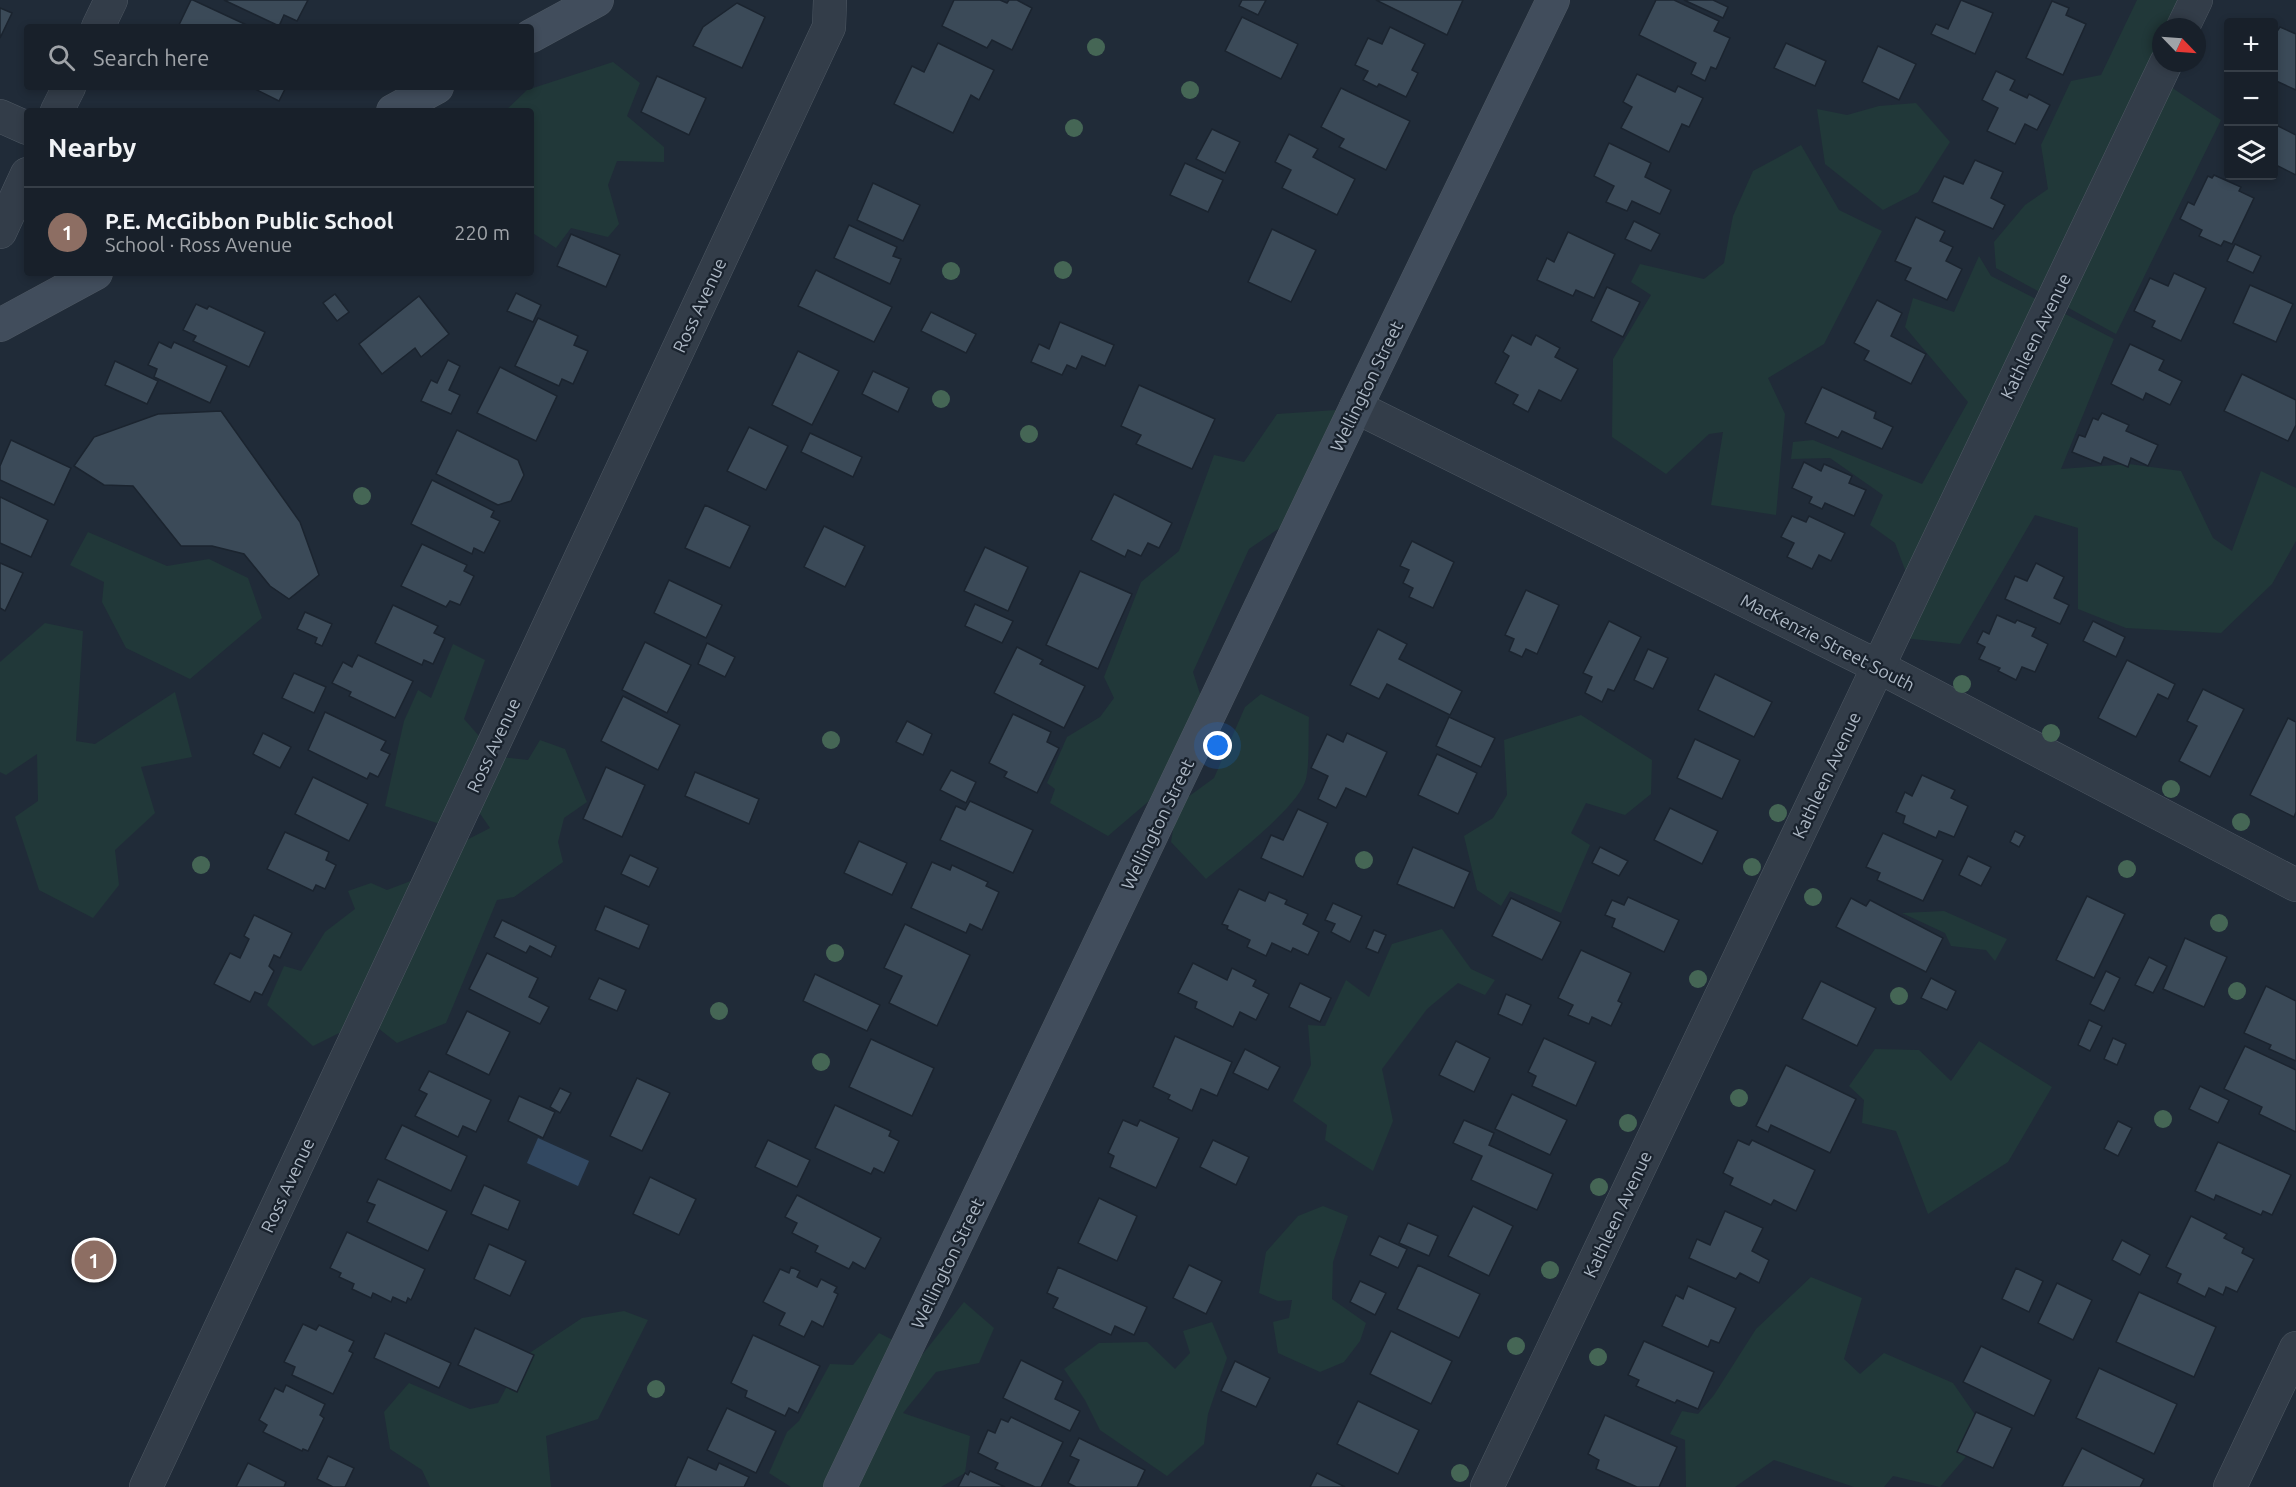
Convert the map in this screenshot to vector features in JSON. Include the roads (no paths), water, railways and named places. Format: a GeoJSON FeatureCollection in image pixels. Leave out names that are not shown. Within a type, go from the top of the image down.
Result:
{"type":"FeatureCollection","features":[{"type":"Feature","properties":{"kind":"main road"},"geometry":{"type":"LineString","coordinates":[[534,34],[597,0]]}},
{"type":"Feature","properties":{"kind":"main road","name":"Wellington Street"},"geometry":{"type":"LineString","coordinates":[[840,1487],[1356,407],[1554,0]]}},
{"type":"Feature","properties":{"kind":"main road"},"geometry":{"type":"LineString","coordinates":[[398,108],[432,90]]}},
{"type":"Feature","properties":{"kind":"main road"},"geometry":{"type":"LineString","coordinates":[[0,325],[90,276]]}},
{"type":"Feature","properties":{"kind":"street"},"geometry":{"type":"LineString","coordinates":[[99,24],[111,0]]}},
{"type":"Feature","properties":{"kind":"street","name":"Ross Avenue"},"geometry":{"type":"LineString","coordinates":[[146,1487],[829,27],[830,0]]}},
{"type":"Feature","properties":{"kind":"street"},"geometry":{"type":"LineString","coordinates":[[2187,18],[2196,0]]}},
{"type":"Feature","properties":{"kind":"street","name":"Kathleen Avenue"},"geometry":{"type":"LineString","coordinates":[[1487,1487],[2162,72]]}},
{"type":"Feature","properties":{"kind":"street"},"geometry":{"type":"LineString","coordinates":[[58,108],[68,90]]}},
{"type":"Feature","properties":{"kind":"street"},"geometry":{"type":"LineString","coordinates":[[0,116],[24,127]]}},
{"type":"Feature","properties":{"kind":"street"},"geometry":{"type":"LineString","coordinates":[[0,232],[24,180]]}},
{"type":"Feature","properties":{"kind":"street","name":"MacKenzie Street South"},"geometry":{"type":"LineString","coordinates":[[1356,407],[1877,666],[2296,885]]}},
{"type":"Feature","properties":{"kind":"street"},"geometry":{"type":"LineString","coordinates":[[2230,1487],[2296,1348]]}},
{"type":"Feature","properties":{"kind":"water"},"geometry":{"type":"Polygon","coordinates":[[[538,1138],[589,1161],[578,1186],[527,1163],[538,1138]]]}},
{"type":"Feature","properties":{"kind":"place","name":"P.E. McGibbon Public School"},"geometry":{"type":"Point","coordinates":[94,1260]}}]}
